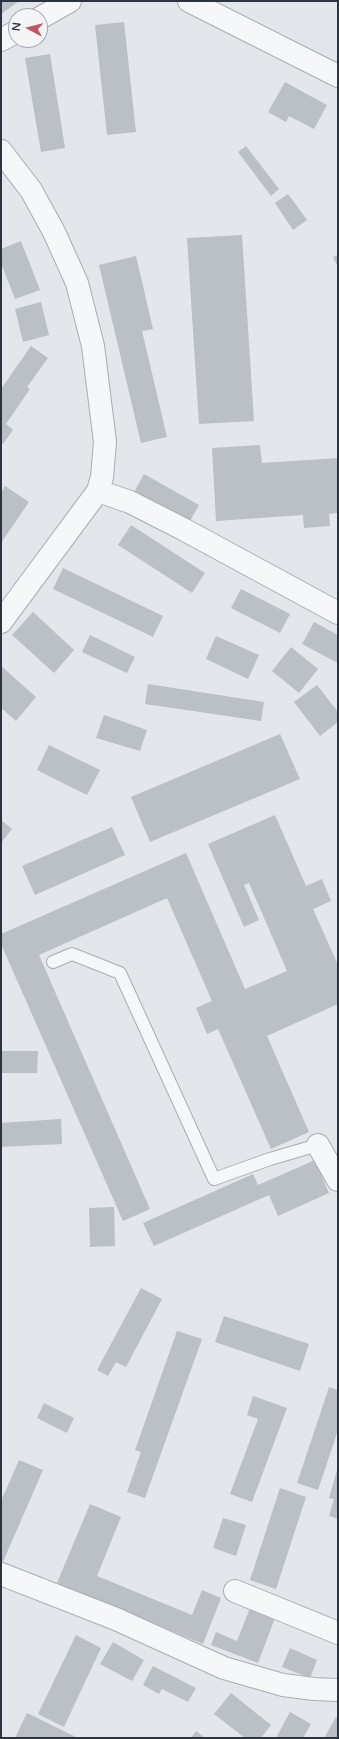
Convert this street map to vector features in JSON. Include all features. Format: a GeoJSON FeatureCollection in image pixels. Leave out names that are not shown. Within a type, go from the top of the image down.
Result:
{"type":"FeatureCollection","features":[{"type":"Feature","properties":{"kind":"street"},"geometry":{"type":"LineString","coordinates":[[48,13],[70,1]]}},
{"type":"Feature","properties":{"kind":"street"},"geometry":{"type":"LineString","coordinates":[[189,1],[338,76]]}},
{"type":"Feature","properties":{"kind":"street"},"geometry":{"type":"LineString","coordinates":[[1,151],[31,190],[54,232],[77,283],[94,346],[105,442],[102,477],[98,491],[1,622]]}},
{"type":"Feature","properties":{"kind":"street"},"geometry":{"type":"LineString","coordinates":[[98,491],[130,502],[338,613]]}},
{"type":"Feature","properties":{"kind":"street"},"geometry":{"type":"LineString","coordinates":[[318,1145],[338,1180]]}},
{"type":"Feature","properties":{"kind":"street"},"geometry":{"type":"LineString","coordinates":[[1,1574],[116,1619],[224,1668],[283,1685],[338,1690]]}},
{"type":"Feature","properties":{"kind":"street"},"geometry":{"type":"LineString","coordinates":[[235,1591],[338,1633]]}},
{"type":"Feature","properties":{"kind":"lane"},"geometry":{"type":"LineString","coordinates":[[53,962],[72,954],[120,973],[214,1179],[270,1159],[318,1145]]}},
{"type":"Feature","properties":{"kind":"building"},"geometry":{"type":"Polygon","coordinates":[[[1,1],[19,1],[8,8],[1,14],[1,1]]]}},
{"type":"Feature","properties":{"kind":"building"},"geometry":{"type":"Polygon","coordinates":[[[124,22],[136,132],[107,135],[95,25],[124,22]]]}},
{"type":"Feature","properties":{"kind":"building"},"geometry":{"type":"Polygon","coordinates":[[[50,54],[65,148],[41,152],[25,58],[50,54]]]}},
{"type":"Feature","properties":{"kind":"building"},"geometry":{"type":"Polygon","coordinates":[[[285,82],[327,105],[314,129],[289,116],[286,122],[268,112],[285,82]]]}},
{"type":"Feature","properties":{"kind":"building"},"geometry":{"type":"Polygon","coordinates":[[[246,146],[279,189],[271,196],[238,152],[246,146]]]}},
{"type":"Feature","properties":{"kind":"building"},"geometry":{"type":"Polygon","coordinates":[[[288,194],[307,220],[293,230],[275,203],[288,194]]]}},
{"type":"Feature","properties":{"kind":"building"},"geometry":{"type":"Polygon","coordinates":[[[242,235],[254,421],[199,424],[187,238],[242,235]]]}},
{"type":"Feature","properties":{"kind":"building"},"geometry":{"type":"Polygon","coordinates":[[[21,241],[40,290],[15,299],[1,263],[1,249],[21,241]]]}},
{"type":"Feature","properties":{"kind":"building"},"geometry":{"type":"Polygon","coordinates":[[[338,255],[338,267],[333,257],[338,255]]]}},
{"type":"Feature","properties":{"kind":"building"},"geometry":{"type":"Polygon","coordinates":[[[136,256],[153,329],[142,331],[167,437],[141,443],[99,265],[136,256]]]}},
{"type":"Feature","properties":{"kind":"building"},"geometry":{"type":"Polygon","coordinates":[[[41,302],[49,335],[23,342],[15,309],[41,302]]]}},
{"type":"Feature","properties":{"kind":"building"},"geometry":{"type":"Polygon","coordinates":[[[31,346],[48,358],[27,387],[30,389],[6,424],[13,430],[3,444],[1,442],[1,389],[31,346]]]}},
{"type":"Feature","properties":{"kind":"building"},"geometry":{"type":"Polygon","coordinates":[[[260,445],[262,463],[338,458],[338,513],[329,514],[330,526],[304,528],[303,515],[216,521],[212,448],[260,445]]]}},
{"type":"Feature","properties":{"kind":"building"},"geometry":{"type":"Polygon","coordinates":[[[144,474],[199,505],[189,523],[134,492],[144,474]]]}},
{"type":"Feature","properties":{"kind":"building"},"geometry":{"type":"Polygon","coordinates":[[[5,486],[29,502],[1,543],[1,493],[5,486]]]}},
{"type":"Feature","properties":{"kind":"building"},"geometry":{"type":"Polygon","coordinates":[[[131,525],[205,573],[192,593],[118,545],[131,525]]]}},
{"type":"Feature","properties":{"kind":"building"},"geometry":{"type":"Polygon","coordinates":[[[63,568],[163,616],[153,637],[53,589],[63,568]]]}},
{"type":"Feature","properties":{"kind":"building"},"geometry":{"type":"Polygon","coordinates":[[[241,589],[290,614],[280,633],[231,608],[241,589]]]}},
{"type":"Feature","properties":{"kind":"building"},"geometry":{"type":"Polygon","coordinates":[[[33,612],[74,650],[54,673],[12,635],[33,612]]]}},
{"type":"Feature","properties":{"kind":"building"},"geometry":{"type":"Polygon","coordinates":[[[314,622],[338,635],[338,663],[302,644],[314,622]]]}},
{"type":"Feature","properties":{"kind":"building"},"geometry":{"type":"Polygon","coordinates":[[[90,635],[135,657],[127,673],[82,652],[90,635]]]}},
{"type":"Feature","properties":{"kind":"building"},"geometry":{"type":"Polygon","coordinates":[[[216,636],[259,655],[248,679],[206,659],[216,636]]]}},
{"type":"Feature","properties":{"kind":"building"},"geometry":{"type":"Polygon","coordinates":[[[291,647],[318,669],[299,693],[272,671],[291,647]]]}},
{"type":"Feature","properties":{"kind":"building"},"geometry":{"type":"Polygon","coordinates":[[[1,666],[36,697],[16,721],[1,708],[1,666]]]}},
{"type":"Feature","properties":{"kind":"building"},"geometry":{"type":"Polygon","coordinates":[[[148,684],[264,702],[261,721],[145,704],[148,684]]]}},
{"type":"Feature","properties":{"kind":"building"},"geometry":{"type":"Polygon","coordinates":[[[317,685],[338,712],[338,722],[320,736],[294,702],[317,685]]]}},
{"type":"Feature","properties":{"kind":"building"},"geometry":{"type":"Polygon","coordinates":[[[104,715],[147,730],[140,751],[96,738],[104,715]]]}},
{"type":"Feature","properties":{"kind":"building"},"geometry":{"type":"Polygon","coordinates":[[[280,734],[300,779],[150,842],[131,797],[280,734]]]}},
{"type":"Feature","properties":{"kind":"building"},"geometry":{"type":"Polygon","coordinates":[[[49,745],[100,770],[87,795],[37,770],[49,745]]]}},
{"type":"Feature","properties":{"kind":"building"},"geometry":{"type":"Polygon","coordinates":[[[275,815],[306,886],[322,879],[331,901],[313,909],[338,965],[338,1004],[267,1036],[309,1132],[271,1149],[218,1029],[207,1034],[196,1008],[212,1001],[167,898],[39,955],[150,1209],[123,1221],[1,944],[1,934],[186,853],[245,989],[287,971],[249,883],[244,885],[259,920],[244,927],[208,844],[275,815]]]}},
{"type":"Feature","properties":{"kind":"building"},"geometry":{"type":"Polygon","coordinates":[[[1,820],[12,829],[1,843],[1,820]]]}},
{"type":"Feature","properties":{"kind":"building"},"geometry":{"type":"Polygon","coordinates":[[[112,827],[125,855],[35,895],[22,866],[112,827]]]}},
{"type":"Feature","properties":{"kind":"building"},"geometry":{"type":"Polygon","coordinates":[[[1,1051],[38,1051],[37,1073],[1,1073],[1,1051]]]}},
{"type":"Feature","properties":{"kind":"building"},"geometry":{"type":"Polygon","coordinates":[[[61,1119],[62,1144],[1,1147],[1,1123],[61,1119]]]}},
{"type":"Feature","properties":{"kind":"building"},"geometry":{"type":"Polygon","coordinates":[[[315,1160],[329,1193],[278,1216],[269,1195],[154,1246],[143,1223],[253,1174],[258,1185],[315,1160]]]}},
{"type":"Feature","properties":{"kind":"building"},"geometry":{"type":"Polygon","coordinates":[[[114,1207],[115,1246],[90,1247],[89,1208],[114,1207]]]}},
{"type":"Feature","properties":{"kind":"building"},"geometry":{"type":"Polygon","coordinates":[[[141,1288],[162,1299],[126,1367],[116,1362],[108,1376],[97,1370],[141,1288]]]}},
{"type":"Feature","properties":{"kind":"building"},"geometry":{"type":"Polygon","coordinates":[[[224,1316],[309,1344],[300,1371],[215,1342],[224,1316]]]}},
{"type":"Feature","properties":{"kind":"building"},"geometry":{"type":"Polygon","coordinates":[[[177,1331],[202,1339],[145,1498],[127,1492],[141,1452],[135,1450],[177,1331]]]}},
{"type":"Feature","properties":{"kind":"building"},"geometry":{"type":"Polygon","coordinates":[[[329,1387],[338,1390],[338,1430],[318,1490],[297,1483],[329,1387]]]}},
{"type":"Feature","properties":{"kind":"building"},"geometry":{"type":"Polygon","coordinates":[[[253,1396],[287,1408],[252,1502],[230,1494],[258,1419],[247,1415],[253,1396]]]}},
{"type":"Feature","properties":{"kind":"building"},"geometry":{"type":"Polygon","coordinates":[[[44,1403],[74,1418],[67,1433],[37,1418],[44,1403]]]}},
{"type":"Feature","properties":{"kind":"building"},"geometry":{"type":"Polygon","coordinates":[[[19,1460],[43,1470],[2,1564],[1,1501],[19,1460]]]}},
{"type":"Feature","properties":{"kind":"building"},"geometry":{"type":"Polygon","coordinates":[[[338,1467],[338,1519],[329,1516],[334,1499],[329,1498],[338,1467]]]}},
{"type":"Feature","properties":{"kind":"building"},"geometry":{"type":"Polygon","coordinates":[[[280,1488],[306,1497],[276,1589],[250,1580],[280,1488]]]}},
{"type":"Feature","properties":{"kind":"building"},"geometry":{"type":"Polygon","coordinates":[[[90,1504],[121,1517],[97,1576],[192,1615],[202,1590],[221,1598],[203,1644],[57,1583],[90,1504]]]}},
{"type":"Feature","properties":{"kind":"building"},"geometry":{"type":"Polygon","coordinates":[[[223,1518],[246,1525],[236,1556],[213,1548],[223,1518]]]}},
{"type":"Feature","properties":{"kind":"building"},"geometry":{"type":"Polygon","coordinates":[[[250,1608],[275,1618],[258,1663],[211,1645],[216,1632],[237,1641],[250,1608]]]}},
{"type":"Feature","properties":{"kind":"building"},"geometry":{"type":"Polygon","coordinates":[[[76,1635],[101,1648],[64,1727],[38,1714],[76,1635]]]}},
{"type":"Feature","properties":{"kind":"building"},"geometry":{"type":"Polygon","coordinates":[[[113,1642],[144,1660],[132,1681],[100,1664],[113,1642]]]}},
{"type":"Feature","properties":{"kind":"building"},"geometry":{"type":"Polygon","coordinates":[[[290,1648],[317,1660],[310,1678],[282,1667],[290,1648]]]}},
{"type":"Feature","properties":{"kind":"building"},"geometry":{"type":"Polygon","coordinates":[[[153,1666],[196,1688],[188,1702],[162,1689],[159,1694],[143,1685],[153,1666]]]}},
{"type":"Feature","properties":{"kind":"building"},"geometry":{"type":"Polygon","coordinates":[[[231,1693],[271,1725],[261,1738],[245,1738],[214,1714],[231,1693]]]}},
{"type":"Feature","properties":{"kind":"building"},"geometry":{"type":"Polygon","coordinates":[[[290,1712],[311,1724],[303,1738],[276,1738],[290,1712]]]}},
{"type":"Feature","properties":{"kind":"building"},"geometry":{"type":"Polygon","coordinates":[[[27,1713],[78,1738],[15,1738],[27,1713]]]}},
{"type":"Feature","properties":{"kind":"building"},"geometry":{"type":"Polygon","coordinates":[[[336,1717],[338,1718],[338,1738],[324,1738],[336,1717]]]}},
{"type":"Feature","properties":{"kind":"building"},"geometry":{"type":"Polygon","coordinates":[[[196,1731],[205,1738],[191,1738],[196,1731]]]}}]}
